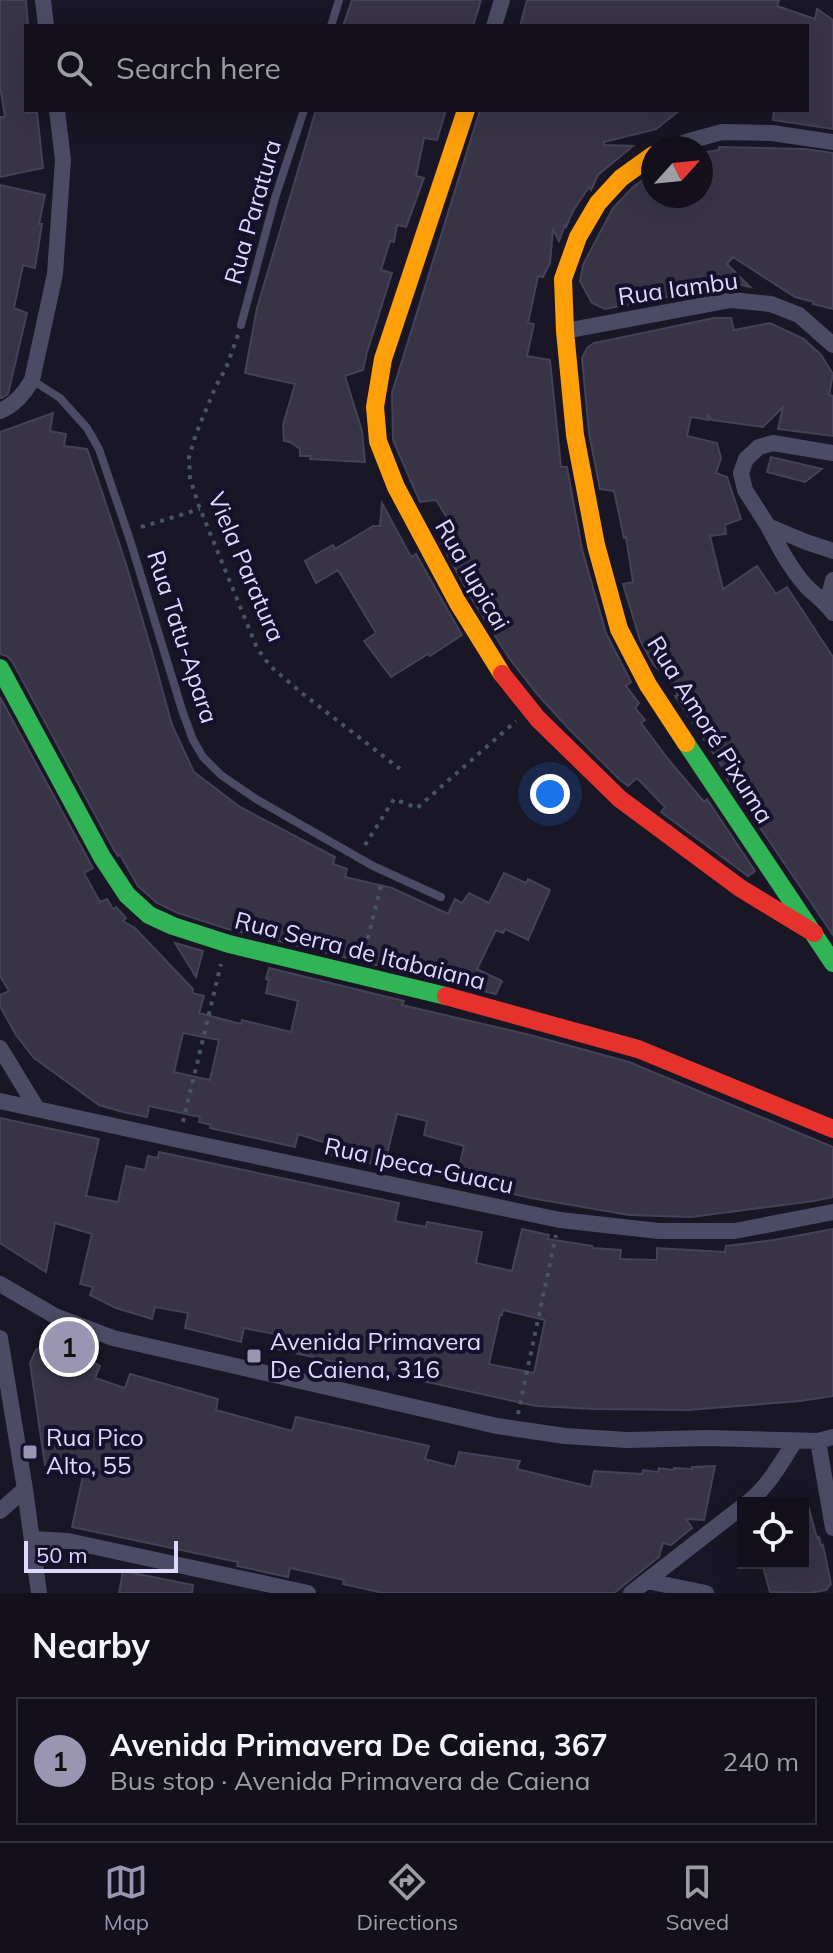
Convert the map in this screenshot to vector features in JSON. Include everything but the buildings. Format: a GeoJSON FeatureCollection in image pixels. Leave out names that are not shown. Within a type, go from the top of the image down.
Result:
{"type":"FeatureCollection","features":[{"type":"Feature","properties":{"kind":"street"},"geometry":{"type":"LineString","coordinates":[[43,0],[46,24]]}},
{"type":"Feature","properties":{"kind":"street"},"geometry":{"type":"LineString","coordinates":[[495,24],[502,0]]}},
{"type":"Feature","properties":{"kind":"street"},"geometry":{"type":"LineString","coordinates":[[0,411],[23,395],[32,380],[55,274],[63,160],[57,112]]}},
{"type":"Feature","properties":{"kind":"street","name":"Rua Iupicai"},"geometry":{"type":"LineString","coordinates":[[465,112],[383,359],[375,407],[378,441],[404,503],[458,603],[505,678],[529,709],[620,799],[740,888],[814,933]]}},
{"type":"Feature","properties":{"kind":"street"},"geometry":{"type":"LineString","coordinates":[[707,136],[722,132],[772,133],[833,142]]}},
{"type":"Feature","properties":{"kind":"street","name":"Rua Amoré Pixuma"},"geometry":{"type":"LineString","coordinates":[[641,164],[621,178],[598,203],[578,237],[563,279],[575,435],[596,545],[619,629],[648,685],[833,963]]}},
{"type":"Feature","properties":{"kind":"street","name":"Rua Iambu"},"geometry":{"type":"LineString","coordinates":[[565,331],[731,300],[771,304],[799,315],[833,345]]}},
{"type":"Feature","properties":{"kind":"street"},"geometry":{"type":"LineString","coordinates":[[830,609],[788,563],[745,490],[741,473],[746,459],[759,447],[773,443],[833,453]]}},
{"type":"Feature","properties":{"kind":"street"},"geometry":{"type":"LineString","coordinates":[[768,526],[833,551]]}},
{"type":"Feature","properties":{"kind":"street"},"geometry":{"type":"LineString","coordinates":[[830,609],[833,580]]}},
{"type":"Feature","properties":{"kind":"street","name":"Rua Serra de Itabaiana"},"geometry":{"type":"LineString","coordinates":[[0,668],[95,845],[127,895],[149,915],[226,943],[486,1006],[638,1049],[833,1129]]}},
{"type":"Feature","properties":{"kind":"street"},"geometry":{"type":"LineString","coordinates":[[0,1048],[36,1107]]}},
{"type":"Feature","properties":{"kind":"street","name":"Rua Ipeca-Guacu"},"geometry":{"type":"LineString","coordinates":[[0,1101],[560,1220],[659,1231],[735,1231],[833,1212]]}},
{"type":"Feature","properties":{"kind":"street"},"geometry":{"type":"LineString","coordinates":[[0,1284],[55,1316],[113,1338],[451,1416],[565,1436],[627,1440],[826,1439],[833,1528]]}},
{"type":"Feature","properties":{"kind":"street"},"geometry":{"type":"LineString","coordinates":[[0,1338],[39,1593]]}},
{"type":"Feature","properties":{"kind":"street"},"geometry":{"type":"LineString","coordinates":[[755,1497],[795,1441]]}},
{"type":"Feature","properties":{"kind":"street"},"geometry":{"type":"LineString","coordinates":[[0,1511],[25,1489]]}},
{"type":"Feature","properties":{"kind":"street"},"geometry":{"type":"LineString","coordinates":[[631,1593],[737,1511]]}},
{"type":"Feature","properties":{"kind":"street"},"geometry":{"type":"LineString","coordinates":[[32,1539],[68,1541],[308,1593]]}},
{"type":"Feature","properties":{"kind":"street"},"geometry":{"type":"LineString","coordinates":[[647,1581],[706,1593]]}},
{"type":"Feature","properties":{"kind":"lane"},"geometry":{"type":"LineString","coordinates":[[332,24],[339,0]]}},
{"type":"Feature","properties":{"kind":"lane","name":"Rua Paratura"},"geometry":{"type":"LineString","coordinates":[[241,325],[275,198],[303,112]]}},
{"type":"Feature","properties":{"kind":"lane","name":"Rua Tatu-Apara"},"geometry":{"type":"LineString","coordinates":[[32,380],[60,398],[87,428],[99,449],[182,710],[203,757],[221,775],[256,799],[357,857],[441,897]]}},
{"type":"Feature","properties":{"kind":"path","name":"Viela Paratura"},"geometry":{"type":"LineString","coordinates":[[241,325],[236,345],[215,388],[189,457],[190,479],[200,509],[257,648],[270,666],[400,769]]}},
{"type":"Feature","properties":{"kind":"path"},"geometry":{"type":"LineString","coordinates":[[127,532],[200,509]]}},
{"type":"Feature","properties":{"kind":"path"},"geometry":{"type":"LineString","coordinates":[[357,857],[394,799],[417,808],[529,709]]}},
{"type":"Feature","properties":{"kind":"path"},"geometry":{"type":"LineString","coordinates":[[358,975],[384,871]]}},
{"type":"Feature","properties":{"kind":"path"},"geometry":{"type":"LineString","coordinates":[[179,1140],[226,943]]}},
{"type":"Feature","properties":{"kind":"path"},"geometry":{"type":"LineString","coordinates":[[515,1428],[560,1220]]}},
{"type":"Feature","properties":{"kind":"traffic: fast"},"geometry":{"type":"LineString","coordinates":[[0,668],[102,857],[127,895],[149,915],[229,944],[446,996]]}},
{"type":"Feature","properties":{"kind":"traffic: fast"},"geometry":{"type":"LineString","coordinates":[[686,743],[833,963]]}},
{"type":"Feature","properties":{"kind":"traffic: slow"},"geometry":{"type":"LineString","coordinates":[[465,112],[383,359],[375,407],[378,441],[396,487],[458,603],[502,674]]}},
{"type":"Feature","properties":{"kind":"traffic: slow"},"geometry":{"type":"LineString","coordinates":[[641,164],[621,178],[598,203],[578,237],[563,279],[565,331],[575,435],[596,545],[619,629],[648,685],[686,743]]}},
{"type":"Feature","properties":{"kind":"traffic: jam"},"geometry":{"type":"LineString","coordinates":[[502,674],[538,719],[620,799],[740,888],[814,933]]}},
{"type":"Feature","properties":{"kind":"traffic: jam"},"geometry":{"type":"LineString","coordinates":[[446,996],[638,1049],[833,1129]]}},
{"type":"Feature","properties":{"kind":"place","name":"Avenida Primavera De Caiena, 367"},"geometry":{"type":"Point","coordinates":[69,1347]}},
{"type":"Feature","properties":{"kind":"place","name":"Avenida Primavera De Caiena, 316"},"geometry":{"type":"Point","coordinates":[254,1356]}},
{"type":"Feature","properties":{"kind":"place","name":"Rua Pico Alto, 55"},"geometry":{"type":"Point","coordinates":[30,1452]}}]}
